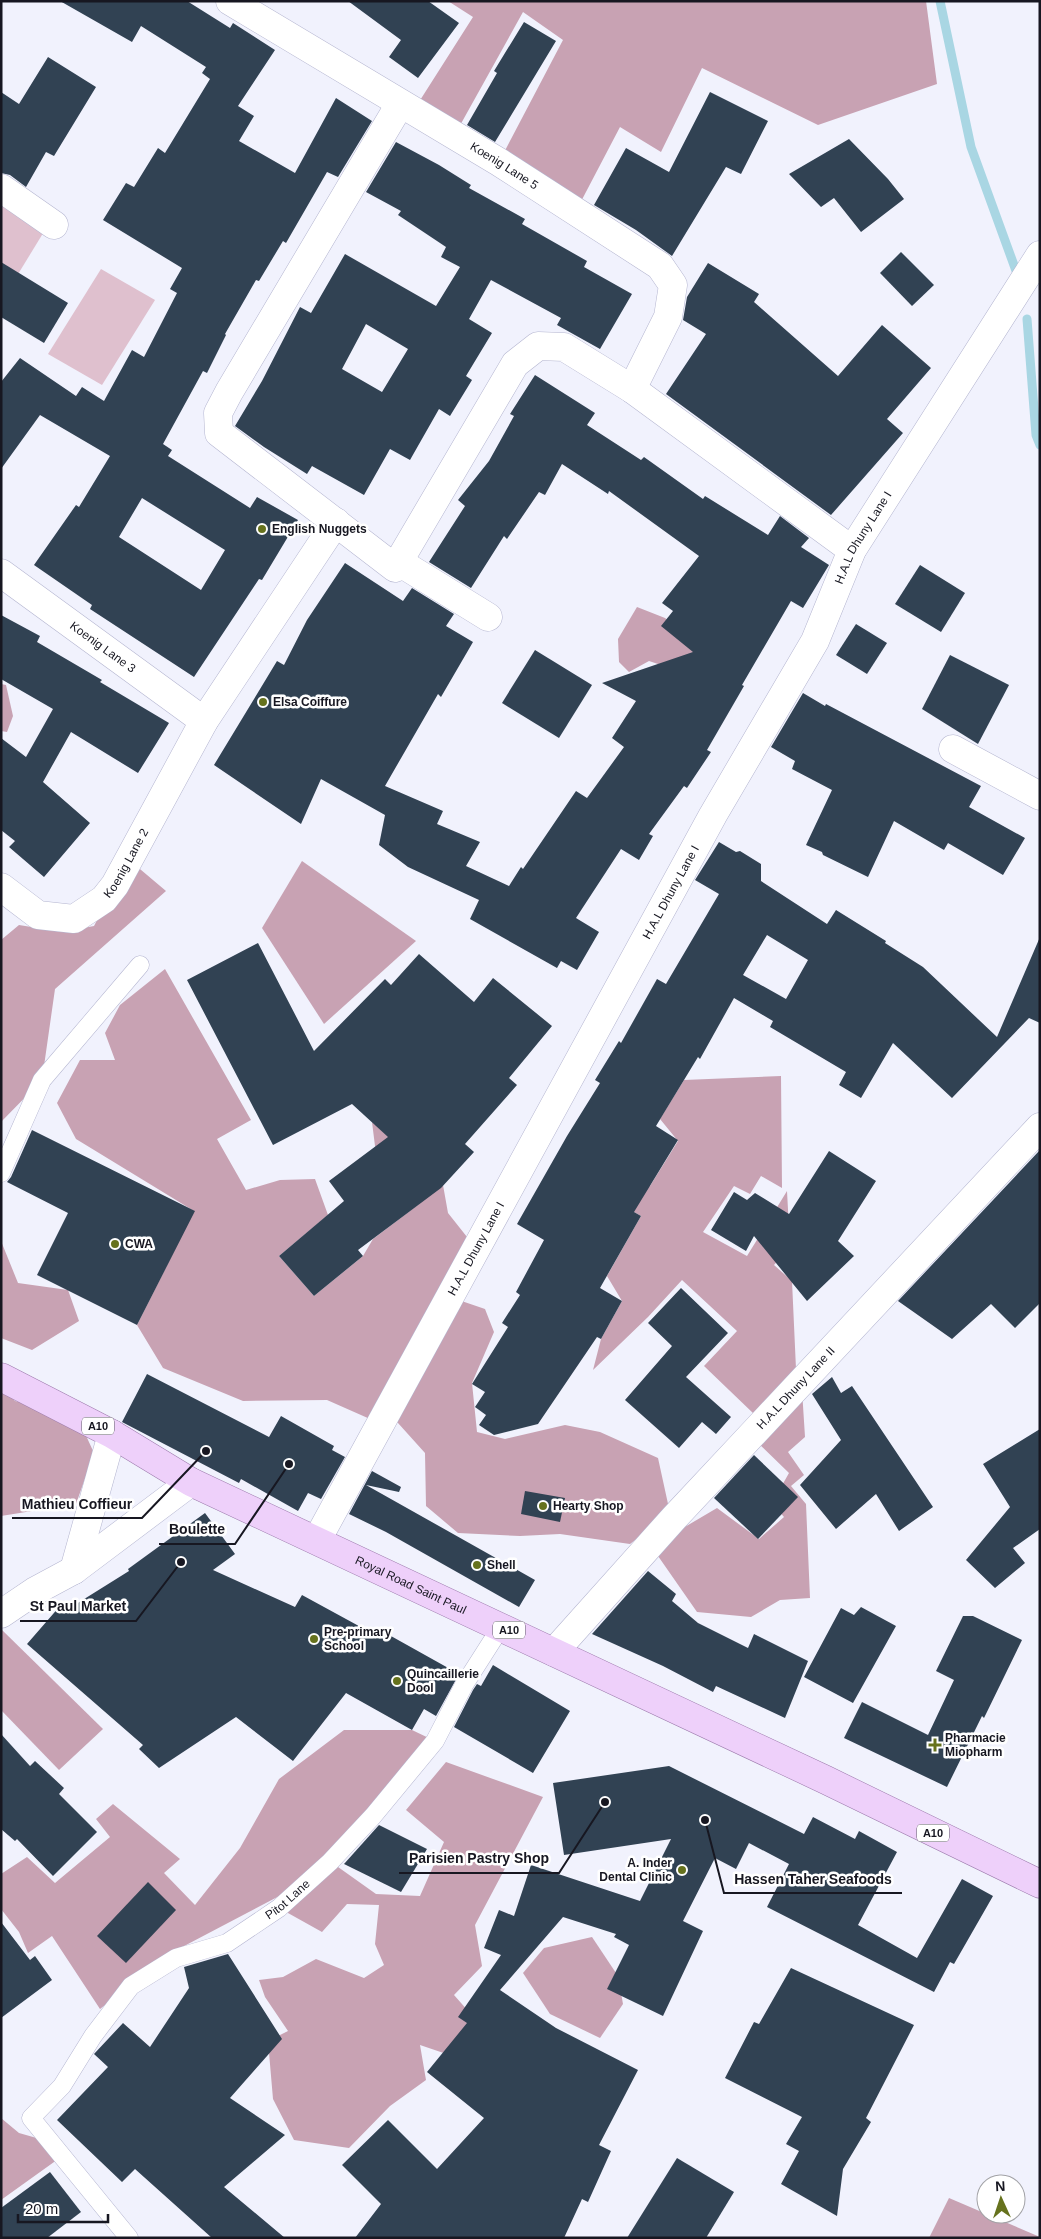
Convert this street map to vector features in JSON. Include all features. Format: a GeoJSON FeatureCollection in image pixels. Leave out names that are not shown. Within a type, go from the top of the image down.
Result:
{"type":"FeatureCollection","features":[{"type":"Feature","properties":{"kind":"main road","name":"Royal Road Saint Paul"},"geometry":{"type":"LineString","coordinates":[[1,1377],[112,1434],[191,1482],[826,1780],[1040,1884]]}},
{"type":"Feature","properties":{"kind":"street","name":"Koenig Lane 5"},"geometry":{"type":"LineString","coordinates":[[230,1],[499,162],[660,266],[673,285],[668,317],[632,389]]}},
{"type":"Feature","properties":{"kind":"street"},"geometry":{"type":"LineString","coordinates":[[400,104],[228,392],[218,413],[219,433],[395,568],[515,364],[538,346],[564,347],[632,389],[852,550]]}},
{"type":"Feature","properties":{"kind":"street"},"geometry":{"type":"LineString","coordinates":[[1,188],[54,225]]}},
{"type":"Feature","properties":{"kind":"street","name":"H.A.L Dhuny Lane I"},"geometry":{"type":"LineString","coordinates":[[317,1540],[713,815],[815,641],[852,550],[1040,255]]}},
{"type":"Feature","properties":{"kind":"street","name":"Koenig Lane 2"},"geometry":{"type":"LineString","coordinates":[[1,887],[38,915],[74,919],[104,899],[115,885],[204,721],[336,522]]}},
{"type":"Feature","properties":{"kind":"street"},"geometry":{"type":"LineString","coordinates":[[399,562],[488,617]]}},
{"type":"Feature","properties":{"kind":"street","name":"Koenig Lane 3"},"geometry":{"type":"LineString","coordinates":[[1,573],[204,721]]}},
{"type":"Feature","properties":{"kind":"street"},"geometry":{"type":"LineString","coordinates":[[953,749],[1040,796]]}},
{"type":"Feature","properties":{"kind":"street","name":"H.A.L Dhuny Lane II"},"geometry":{"type":"LineString","coordinates":[[554,1652],[674,1518],[1040,1127]]}},
{"type":"Feature","properties":{"kind":"street"},"geometry":{"type":"LineString","coordinates":[[74,1570],[112,1434]]}},
{"type":"Feature","properties":{"kind":"street"},"geometry":{"type":"LineString","coordinates":[[1,1614],[35,1590],[74,1570],[191,1482]]}},
{"type":"Feature","properties":{"kind":"lane"},"geometry":{"type":"LineString","coordinates":[[1,1173],[42,1080],[140,965]]}},
{"type":"Feature","properties":{"kind":"lane","name":"Pitot Lane"},"geometry":{"type":"LineString","coordinates":[[129,2238],[31,2118],[62,2086],[93,2036],[131,1986],[176,1958],[227,1943],[279,1908],[330,1862],[373,1816],[435,1741],[464,1685],[501,1627]]}},
{"type":"Feature","properties":{"kind":"shaded area"},"geometry":{"type":"Polygon","coordinates":[[[448,1],[926,1],[937,84],[818,125],[702,68],[661,152],[620,127],[576,211],[499,162],[563,40],[523,12],[458,129],[417,105],[473,17],[448,1]]]}},
{"type":"Feature","properties":{"kind":"shaded area"},"geometry":{"type":"Polygon","coordinates":[[[1,204],[45,230],[1,302],[1,204]]]}},
{"type":"Feature","properties":{"kind":"shaded area"},"geometry":{"type":"Polygon","coordinates":[[[101,269],[155,300],[102,385],[48,354],[101,269]]]}},
{"type":"Feature","properties":{"kind":"shaded area"},"geometry":{"type":"Polygon","coordinates":[[[637,607],[665,618],[700,645],[682,672],[649,661],[629,672],[619,662],[618,639],[637,607]]]}},
{"type":"Feature","properties":{"kind":"shaded area"},"geometry":{"type":"Polygon","coordinates":[[[1,684],[6,685],[13,716],[7,732],[1,731],[1,684]]]}},
{"type":"Feature","properties":{"kind":"shaded area"},"geometry":{"type":"Polygon","coordinates":[[[302,861],[416,941],[324,1024],[262,928],[302,861]]]}},
{"type":"Feature","properties":{"kind":"shaded area"},"geometry":{"type":"Polygon","coordinates":[[[134,864],[166,891],[55,989],[42,1080],[1,1122],[1,940],[19,925],[62,932],[94,926],[115,885],[134,864]]]}},
{"type":"Feature","properties":{"kind":"shaded area"},"geometry":{"type":"Polygon","coordinates":[[[165,969],[251,1120],[217,1139],[246,1190],[280,1180],[315,1179],[328,1215],[279,1256],[314,1296],[363,1256],[373,1239],[419,1204],[375,1146],[372,1122],[443,1185],[448,1213],[471,1242],[441,1294],[485,1309],[494,1332],[472,1383],[477,1432],[505,1439],[565,1425],[600,1432],[658,1458],[670,1513],[630,1544],[560,1534],[520,1536],[458,1533],[426,1506],[425,1453],[380,1403],[370,1419],[327,1400],[243,1401],[163,1368],[137,1325],[194,1211],[76,1139],[57,1103],[80,1060],[115,1060],[105,1033],[120,1005],[165,969]]]}},
{"type":"Feature","properties":{"kind":"shaded area"},"geometry":{"type":"Polygon","coordinates":[[[781,1076],[782,1188],[761,1176],[750,1194],[734,1186],[703,1232],[747,1256],[787,1191],[790,1247],[774,1265],[792,1281],[796,1369],[754,1414],[704,1366],[737,1331],[682,1280],[648,1317],[593,1370],[601,1339],[622,1301],[607,1276],[641,1216],[606,1196],[650,1186],[678,1141],[660,1119],[684,1080],[781,1076]]]}},
{"type":"Feature","properties":{"kind":"shaded area"},"geometry":{"type":"Polygon","coordinates":[[[1,1241],[18,1283],[68,1290],[79,1321],[32,1350],[1,1338],[1,1241]]]}},
{"type":"Feature","properties":{"kind":"shaded area"},"geometry":{"type":"Polygon","coordinates":[[[1,1385],[15,1401],[77,1416],[94,1453],[76,1504],[1,1516],[1,1385]]]}},
{"type":"Feature","properties":{"kind":"shaded area"},"geometry":{"type":"Polygon","coordinates":[[[802,1390],[805,1437],[788,1452],[804,1475],[791,1486],[806,1504],[810,1598],[780,1600],[751,1617],[697,1612],[658,1556],[678,1531],[717,1508],[759,1539],[784,1517],[772,1503],[789,1473],[755,1440],[802,1390]]]}},
{"type":"Feature","properties":{"kind":"shaded area"},"geometry":{"type":"Polygon","coordinates":[[[1,1629],[103,1729],[59,1770],[1,1710],[1,1629]]]}},
{"type":"Feature","properties":{"kind":"shaded area"},"geometry":{"type":"Polygon","coordinates":[[[344,1730],[412,1730],[435,1741],[331,1862],[376,1894],[420,1896],[444,1842],[406,1810],[446,1762],[543,1797],[475,1925],[482,1966],[454,1995],[492,2038],[479,2065],[420,2045],[426,2080],[390,2106],[349,2148],[294,2140],[273,2099],[268,2041],[288,2031],[265,1997],[259,1980],[283,1977],[316,1959],[364,1978],[384,1965],[375,1944],[379,1905],[347,1904],[322,1932],[279,1908],[285,1893],[167,1955],[100,2009],[52,1936],[28,1953],[19,1932],[1,1909],[1,1874],[27,1857],[55,1883],[110,1837],[96,1819],[113,1804],[180,1859],[164,1873],[195,1905],[240,1848],[279,1779],[344,1730]]]}},
{"type":"Feature","properties":{"kind":"shaded area"},"geometry":{"type":"Polygon","coordinates":[[[592,1937],[618,1976],[623,2004],[600,2038],[550,2014],[523,1973],[544,1948],[592,1937]]]}},
{"type":"Feature","properties":{"kind":"shaded area"},"geometry":{"type":"Polygon","coordinates":[[[1,2118],[19,2133],[47,2141],[61,2157],[1,2200],[1,2118]]]}},
{"type":"Feature","properties":{"kind":"shaded area"},"geometry":{"type":"Polygon","coordinates":[[[949,2198],[976,2210],[976,2224],[1010,2224],[1040,2237],[1040,2238],[929,2238],[949,2198]]]}},
{"type":"Feature","properties":{"kind":"building"},"geometry":{"type":"Polygon","coordinates":[[[60,1],[187,1],[230,28],[233,23],[275,50],[238,106],[254,116],[239,141],[295,173],[336,98],[372,121],[338,177],[327,172],[286,243],[283,241],[259,281],[256,280],[225,334],[207,373],[203,371],[163,444],[172,450],[168,456],[250,508],[257,497],[298,520],[262,580],[259,579],[194,677],[90,609],[92,605],[34,565],[76,505],[79,507],[110,456],[40,415],[1,469],[1,382],[20,358],[76,396],[82,387],[104,401],[132,350],[144,357],[177,293],[170,289],[182,268],[103,220],[126,183],[134,187],[158,148],[165,153],[210,79],[202,73],[206,67],[141,26],[132,42],[60,1]],[[142,498],[119,537],[201,590],[225,550],[142,498]]]}},
{"type":"Feature","properties":{"kind":"building"},"geometry":{"type":"Polygon","coordinates":[[[348,1],[428,1],[459,23],[418,78],[389,57],[401,40],[348,1]]]}},
{"type":"Feature","properties":{"kind":"building"},"geometry":{"type":"Polygon","coordinates":[[[524,22],[556,41],[495,142],[467,125],[497,73],[494,71],[524,22]]]}},
{"type":"Feature","properties":{"kind":"building"},"geometry":{"type":"Polygon","coordinates":[[[48,57],[96,87],[54,156],[46,152],[26,187],[10,175],[1,173],[1,92],[19,104],[48,57]]]}},
{"type":"Feature","properties":{"kind":"building"},"geometry":{"type":"Polygon","coordinates":[[[710,92],[768,121],[741,174],[726,167],[672,256],[636,230],[594,205],[626,148],[669,172],[710,92]]]}},
{"type":"Feature","properties":{"kind":"building"},"geometry":{"type":"Polygon","coordinates":[[[849,139],[888,179],[904,199],[861,232],[834,198],[821,207],[789,174],[849,139]]]}},
{"type":"Feature","properties":{"kind":"building"},"geometry":{"type":"Polygon","coordinates":[[[396,142],[439,165],[471,185],[469,188],[525,219],[522,224],[587,261],[584,267],[632,294],[600,349],[557,325],[561,318],[491,280],[469,319],[492,333],[466,376],[472,380],[450,416],[439,409],[410,460],[390,449],[364,495],[312,466],[307,474],[235,426],[262,381],[300,307],[311,313],[345,254],[436,306],[460,267],[441,257],[446,247],[398,215],[401,211],[366,192],[396,142]],[[366,324],[342,369],[382,392],[408,349],[366,324]]]}},
{"type":"Feature","properties":{"kind":"building"},"geometry":{"type":"Polygon","coordinates":[[[901,252],[934,285],[912,306],[880,273],[901,252]]]}},
{"type":"Feature","properties":{"kind":"building"},"geometry":{"type":"Polygon","coordinates":[[[1,262],[68,303],[44,343],[1,317],[1,262]]]}},
{"type":"Feature","properties":{"kind":"building"},"geometry":{"type":"Polygon","coordinates":[[[708,263],[759,294],[754,302],[838,376],[882,325],[931,368],[887,419],[903,433],[831,515],[666,394],[706,334],[683,320],[687,297],[708,263]]]}},
{"type":"Feature","properties":{"kind":"building"},"geometry":{"type":"Polygon","coordinates":[[[535,375],[595,413],[587,425],[641,460],[644,457],[703,499],[705,496],[768,535],[780,516],[809,538],[801,547],[829,565],[803,608],[791,601],[707,750],[711,752],[687,788],[684,786],[649,834],[653,836],[639,860],[621,849],[576,918],[599,932],[577,970],[561,961],[557,968],[470,919],[479,900],[408,867],[379,845],[385,815],[321,779],[301,824],[214,765],[277,661],[284,665],[307,620],[345,563],[403,601],[412,588],[454,614],[446,626],[473,642],[441,697],[438,694],[385,786],[443,811],[437,824],[480,842],[466,866],[509,886],[521,867],[523,869],[576,791],[587,798],[624,747],[612,738],[636,701],[602,683],[693,652],[661,626],[673,611],[662,603],[699,556],[609,491],[608,494],[562,464],[545,495],[539,492],[507,539],[504,536],[471,588],[429,562],[465,506],[458,500],[489,461],[514,416],[510,414],[535,375]]]}},
{"type":"Feature","properties":{"kind":"building"},"geometry":{"type":"Polygon","coordinates":[[[920,565],[965,593],[941,632],[895,604],[920,565]]]}},
{"type":"Feature","properties":{"kind":"building"},"geometry":{"type":"Polygon","coordinates":[[[1,615],[40,636],[37,642],[102,680],[100,682],[169,723],[138,773],[71,732],[43,782],[90,823],[44,877],[9,847],[15,841],[1,830],[1,738],[26,757],[53,709],[1,679],[1,615]]]}},
{"type":"Feature","properties":{"kind":"building"},"geometry":{"type":"Polygon","coordinates":[[[856,624],[887,643],[867,674],[836,655],[856,624]]]}},
{"type":"Feature","properties":{"kind":"building"},"geometry":{"type":"Polygon","coordinates":[[[535,650],[592,685],[559,738],[502,703],[535,650]]]}},
{"type":"Feature","properties":{"kind":"building"},"geometry":{"type":"Polygon","coordinates":[[[950,655],[1009,685],[978,744],[922,709],[950,655]]]}},
{"type":"Feature","properties":{"kind":"building"},"geometry":{"type":"Polygon","coordinates":[[[803,693],[981,786],[969,807],[1025,838],[1003,875],[948,843],[944,850],[894,821],[868,877],[806,845],[832,790],[792,769],[795,761],[771,747],[803,693]]]}},
{"type":"Feature","properties":{"kind":"building"},"geometry":{"type":"Polygon","coordinates":[[[719,842],[736,852],[740,851],[761,864],[761,881],[827,924],[836,910],[923,967],[997,1037],[1040,937],[1040,1023],[1029,1018],[952,1098],[893,1043],[861,1098],[839,1085],[846,1072],[770,1027],[773,1021],[734,998],[700,1059],[698,1057],[656,1126],[678,1140],[634,1212],[641,1216],[600,1288],[622,1301],[601,1339],[597,1337],[538,1424],[494,1435],[479,1425],[486,1415],[475,1407],[485,1392],[472,1384],[508,1327],[502,1323],[520,1295],[516,1292],[544,1240],[517,1224],[567,1136],[600,1083],[595,1080],[619,1041],[621,1043],[657,979],[666,984],[719,894],[695,880],[719,842]],[[767,935],[743,975],[786,999],[808,960],[767,935]]]}},
{"type":"Feature","properties":{"kind":"building"},"geometry":{"type":"Polygon","coordinates":[[[258,943],[314,1051],[385,979],[391,985],[419,954],[474,1002],[493,978],[552,1026],[509,1078],[517,1085],[465,1144],[474,1152],[441,1188],[358,1250],[363,1256],[314,1296],[279,1256],[344,1201],[329,1181],[388,1137],[352,1104],[273,1145],[187,980],[258,943]]]}},
{"type":"Feature","properties":{"kind":"building","name":"CWA"},"geometry":{"type":"Polygon","coordinates":[[[32,1130],[195,1211],[137,1325],[37,1275],[68,1213],[7,1182],[32,1130]]]}},
{"type":"Feature","properties":{"kind":"building"},"geometry":{"type":"Polygon","coordinates":[[[1040,1150],[1040,1303],[1015,1328],[991,1304],[952,1339],[898,1301],[1040,1150]]]}},
{"type":"Feature","properties":{"kind":"building"},"geometry":{"type":"Polygon","coordinates":[[[829,1151],[876,1181],[838,1241],[854,1256],[807,1301],[754,1236],[746,1251],[711,1230],[734,1192],[747,1200],[755,1193],[789,1214],[829,1151]]]}},
{"type":"Feature","properties":{"kind":"building"},"geometry":{"type":"Polygon","coordinates":[[[681,1288],[728,1333],[686,1377],[731,1417],[716,1434],[702,1422],[679,1448],[625,1400],[672,1346],[648,1323],[681,1288]]]}},
{"type":"Feature","properties":{"kind":"building"},"geometry":{"type":"Polygon","coordinates":[[[147,1374],[269,1437],[281,1416],[334,1446],[332,1450],[345,1457],[321,1499],[308,1493],[298,1511],[241,1479],[239,1483],[122,1422],[147,1374]]]}},
{"type":"Feature","properties":{"kind":"building"},"geometry":{"type":"Polygon","coordinates":[[[832,1377],[841,1393],[852,1386],[933,1507],[899,1531],[876,1494],[836,1529],[800,1485],[841,1440],[812,1394],[832,1377]]]}},
{"type":"Feature","properties":{"kind":"building"},"geometry":{"type":"Polygon","coordinates":[[[1040,1429],[1040,1529],[1013,1548],[1025,1563],[995,1588],[966,1560],[1010,1507],[983,1464],[1040,1429]]]}},
{"type":"Feature","properties":{"kind":"building"},"geometry":{"type":"Polygon","coordinates":[[[754,1455],[798,1497],[758,1539],[714,1498],[754,1455]]]}},
{"type":"Feature","properties":{"kind":"building"},"geometry":{"type":"Polygon","coordinates":[[[372,1471],[401,1487],[399,1492],[366,1485],[535,1580],[519,1607],[386,1532],[349,1514],[372,1471]]]}},
{"type":"Feature","properties":{"kind":"building","name":"Hearty Shop"},"geometry":{"type":"Polygon","coordinates":[[[525,1491],[565,1498],[560,1522],[521,1514],[525,1491]]]}},
{"type":"Feature","properties":{"kind":"building"},"geometry":{"type":"Polygon","coordinates":[[[205,1513],[235,1554],[213,1570],[295,1607],[302,1595],[379,1637],[382,1631],[459,1674],[436,1716],[424,1709],[412,1730],[346,1693],[293,1761],[236,1717],[159,1768],[139,1749],[143,1745],[27,1644],[60,1606],[65,1611],[129,1571],[128,1569],[205,1513]]]}},
{"type":"Feature","properties":{"kind":"building"},"geometry":{"type":"Polygon","coordinates":[[[648,1571],[676,1594],[672,1601],[698,1623],[748,1648],[754,1634],[808,1661],[785,1718],[716,1686],[713,1692],[663,1666],[592,1634],[648,1571]]]}},
{"type":"Feature","properties":{"kind":"building"},"geometry":{"type":"Polygon","coordinates":[[[861,1607],[896,1626],[853,1703],[804,1677],[841,1608],[854,1615],[861,1607]]]}},
{"type":"Feature","properties":{"kind":"building"},"geometry":{"type":"Polygon","coordinates":[[[963,1616],[973,1616],[1022,1640],[984,1718],[982,1716],[947,1787],[844,1738],[862,1702],[928,1735],[954,1680],[936,1671],[963,1616]]]}},
{"type":"Feature","properties":{"kind":"building"},"geometry":{"type":"Polygon","coordinates":[[[493,1665],[570,1711],[533,1773],[454,1727],[473,1690],[477,1684],[481,1686],[493,1665]]]}},
{"type":"Feature","properties":{"kind":"building"},"geometry":{"type":"Polygon","coordinates":[[[1,1734],[30,1766],[35,1761],[64,1788],[59,1794],[97,1832],[53,1876],[17,1839],[15,1841],[1,1829],[1,1734]]]}},
{"type":"Feature","properties":{"kind":"building"},"geometry":{"type":"Polygon","coordinates":[[[669,1766],[804,1834],[813,1817],[855,1839],[859,1831],[897,1852],[858,1925],[917,1958],[962,1879],[993,1896],[954,1964],[950,1962],[934,1992],[767,1907],[789,1864],[749,1843],[736,1869],[715,1858],[683,1921],[703,1931],[663,2016],[607,1989],[629,1945],[614,1937],[616,1934],[563,1917],[500,1990],[556,2028],[638,2070],[599,2145],[611,2151],[588,2202],[582,2199],[564,2238],[355,2238],[381,2204],[342,2165],[388,2120],[437,2169],[484,2118],[427,2072],[467,2023],[458,2017],[501,1955],[484,1948],[499,1910],[514,1916],[531,1865],[640,1901],[671,1839],[564,1855],[553,1783],[669,1766]]]}},
{"type":"Feature","properties":{"kind":"building"},"geometry":{"type":"Polygon","coordinates":[[[379,1825],[427,1849],[401,1892],[344,1864],[379,1825]]]}},
{"type":"Feature","properties":{"kind":"building"},"geometry":{"type":"Polygon","coordinates":[[[148,1882],[176,1910],[126,1963],[97,1936],[148,1882]]]}},
{"type":"Feature","properties":{"kind":"building"},"geometry":{"type":"Polygon","coordinates":[[[1,1922],[30,1960],[35,1956],[52,1980],[1,2018],[1,1922]]]}},
{"type":"Feature","properties":{"kind":"building"},"geometry":{"type":"Polygon","coordinates":[[[228,1954],[282,2039],[230,2098],[285,2135],[224,2187],[285,2238],[212,2238],[135,2169],[122,2182],[57,2120],[108,2067],[94,2054],[123,2023],[150,2047],[189,1988],[184,1967],[228,1954]]]}},
{"type":"Feature","properties":{"kind":"building"},"geometry":{"type":"Polygon","coordinates":[[[791,1968],[914,2025],[866,2118],[871,2122],[843,2169],[837,2216],[781,2184],[799,2151],[786,2144],[802,2117],[725,2078],[754,2022],[759,2024],[791,1968]]]}},
{"type":"Feature","properties":{"kind":"building"},"geometry":{"type":"Polygon","coordinates":[[[677,2158],[734,2192],[706,2238],[627,2238],[677,2158]]]}},
{"type":"Feature","properties":{"kind":"building"},"geometry":{"type":"Polygon","coordinates":[[[50,2172],[81,2212],[47,2238],[1,2238],[1,2208],[50,2172]]]}},
{"type":"Feature","properties":{"kind":"waterway"},"geometry":{"type":"LineString","coordinates":[[940,1],[971,147],[1019,279]]}},
{"type":"Feature","properties":{"kind":"waterway"},"geometry":{"type":"LineString","coordinates":[[1027,319],[1036,435],[1040,445]]}},
{"type":"Feature","properties":{"kind":"place","name":"English Nuggets"},"geometry":{"type":"Point","coordinates":[262,529]}},
{"type":"Feature","properties":{"kind":"place","name":"Elsa Coiffure"},"geometry":{"type":"Point","coordinates":[263,702]}},
{"type":"Feature","properties":{"kind":"place","name":"CWA"},"geometry":{"type":"Point","coordinates":[115,1244]}},
{"type":"Feature","properties":{"kind":"place","name":"Mathieu Coffieur"},"geometry":{"type":"Point","coordinates":[206,1451]}},
{"type":"Feature","properties":{"kind":"place","name":"Boulette"},"geometry":{"type":"Point","coordinates":[289,1464]}},
{"type":"Feature","properties":{"kind":"place","name":"Hearty Shop"},"geometry":{"type":"Point","coordinates":[543,1506]}},
{"type":"Feature","properties":{"kind":"place","name":"St Paul Market"},"geometry":{"type":"Point","coordinates":[181,1562]}},
{"type":"Feature","properties":{"kind":"place","name":"Shell"},"geometry":{"type":"Point","coordinates":[477,1565]}},
{"type":"Feature","properties":{"kind":"place","name":"Pre-primary School"},"geometry":{"type":"Point","coordinates":[314,1639]}},
{"type":"Feature","properties":{"kind":"place","name":"Quincaillerie Dool"},"geometry":{"type":"Point","coordinates":[397,1681]}},
{"type":"Feature","properties":{"kind":"place","name":"Pharmacie Miopharm"},"geometry":{"type":"Point","coordinates":[935,1745]}},
{"type":"Feature","properties":{"kind":"place","name":"Parisien Pastry Shop"},"geometry":{"type":"Point","coordinates":[605,1802]}},
{"type":"Feature","properties":{"kind":"place","name":"Hassen Taher Seafoods"},"geometry":{"type":"Point","coordinates":[705,1820]}},
{"type":"Feature","properties":{"kind":"place","name":"A. Inder Dental Clinic"},"geometry":{"type":"Point","coordinates":[682,1870]}}]}
